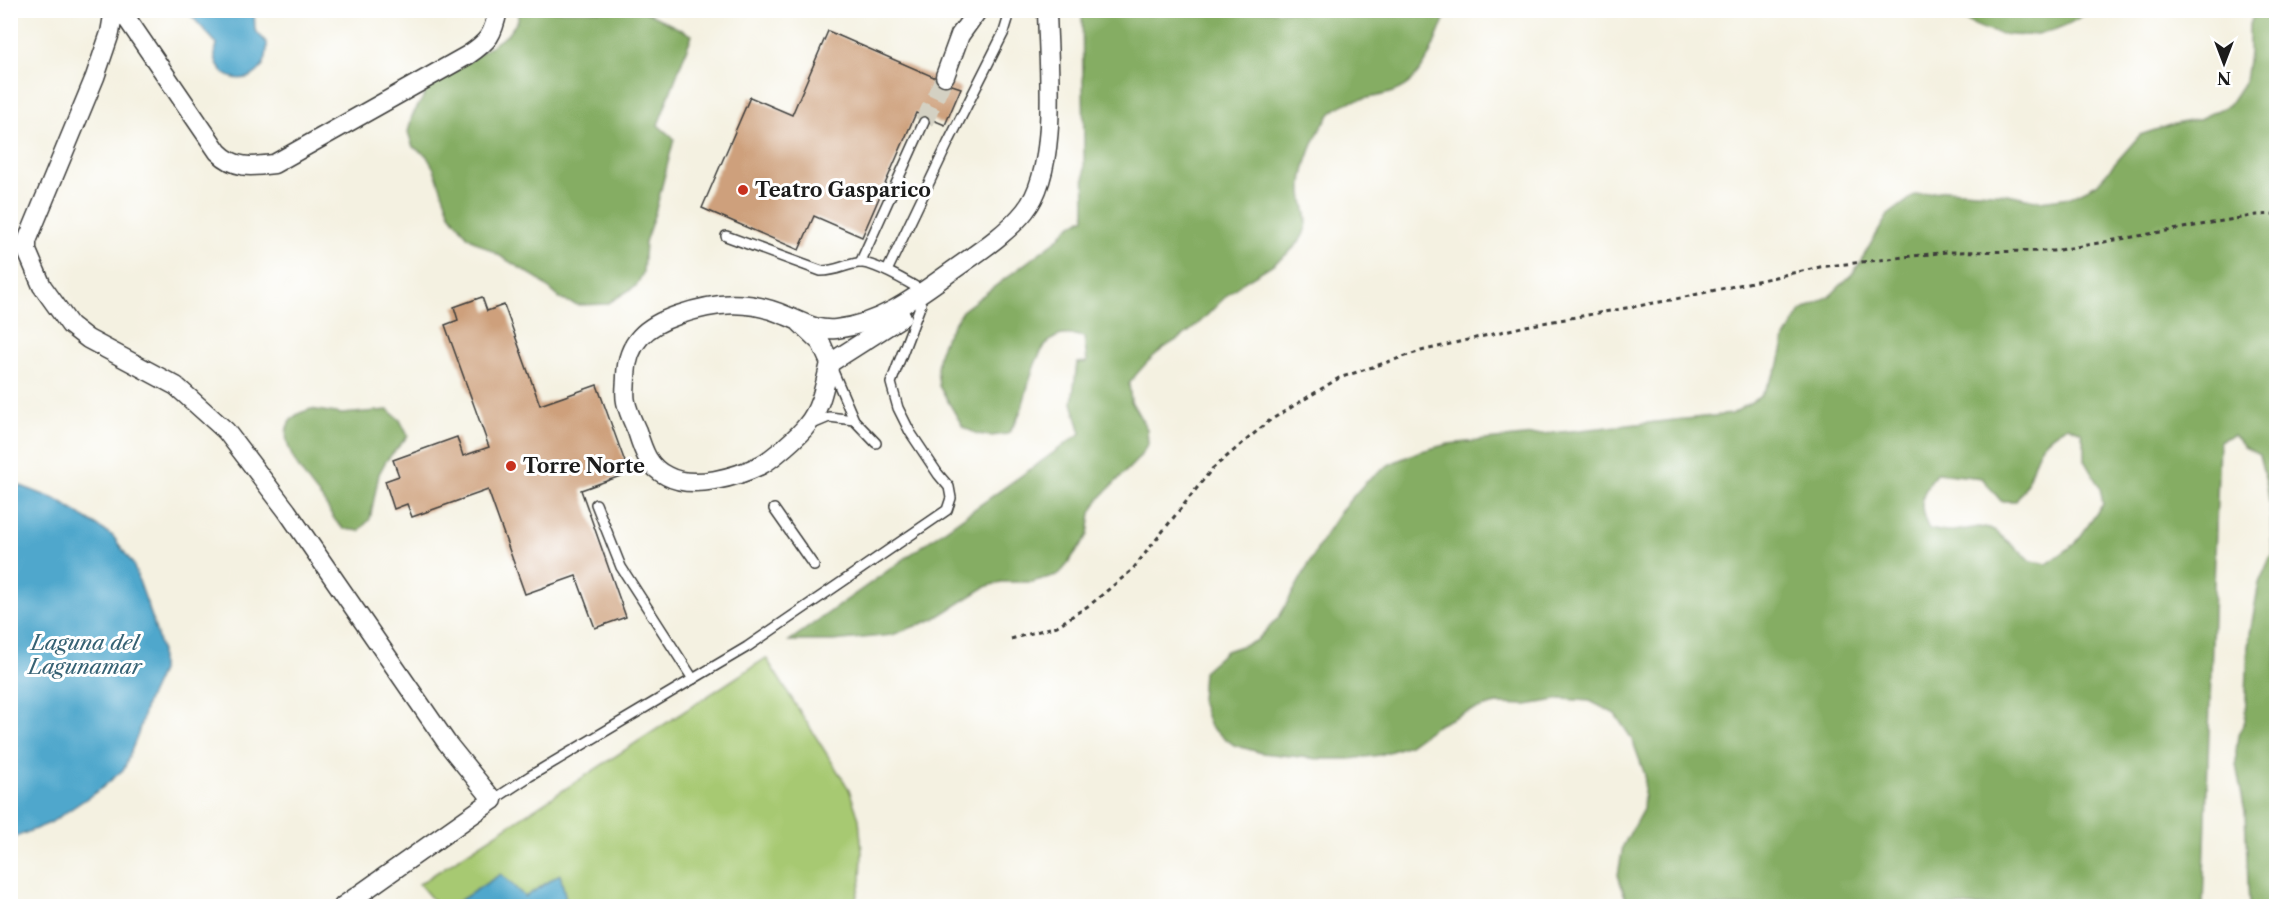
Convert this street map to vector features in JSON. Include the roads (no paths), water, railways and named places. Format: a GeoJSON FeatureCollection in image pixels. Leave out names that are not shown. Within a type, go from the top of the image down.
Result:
{"type":"FeatureCollection","features":[{"type":"Feature","properties":{"kind":"street"},"geometry":{"type":"LineString","coordinates":[[114,10],[110,33],[95,77],[27,241],[27,251],[33,269],[42,286],[70,325],[88,339],[176,386],[226,431],[287,511],[447,743],[493,800],[343,906]]}},
{"type":"Feature","properties":{"kind":"street"},"geometry":{"type":"LineString","coordinates":[[121,10],[218,152],[226,160],[240,166],[256,166],[274,164],[468,55],[487,42],[495,27],[498,10]]}},
{"type":"Feature","properties":{"kind":"street"},"geometry":{"type":"LineString","coordinates":[[945,76],[960,35],[978,10]]}},
{"type":"Feature","properties":{"kind":"street"},"geometry":{"type":"LineString","coordinates":[[800,323],[819,329],[836,329],[888,315],[925,298],[1014,223],[1027,208],[1043,175],[1046,157],[1047,10]]}},
{"type":"Feature","properties":{"kind":"street"},"geometry":{"type":"LineString","coordinates":[[830,363],[821,343],[800,323],[787,315],[742,303],[723,303],[664,320],[645,332],[636,342],[627,359],[626,401],[646,457],[655,469],[668,477],[687,483],[711,481],[762,465],[807,426],[816,410],[830,363],[1023,227],[1043,199],[1049,184],[1058,142],[1057,10]]}},
{"type":"Feature","properties":{"kind":"lane"},"geometry":{"type":"LineString","coordinates":[[887,271],[1004,32],[1008,19],[1007,10]]}},
{"type":"Feature","properties":{"kind":"lane"},"geometry":{"type":"LineString","coordinates":[[860,262],[924,122]]}},
{"type":"Feature","properties":{"kind":"lane"},"geometry":{"type":"LineString","coordinates":[[493,800],[747,647],[947,510],[951,498],[950,487],[938,474],[906,424],[898,408],[891,384],[925,298],[887,271],[860,262],[834,271],[821,271],[726,236]]}},
{"type":"Feature","properties":{"kind":"lane"},"geometry":{"type":"LineString","coordinates":[[830,363],[838,387],[854,420],[876,443]]}},
{"type":"Feature","properties":{"kind":"lane"},"geometry":{"type":"LineString","coordinates":[[807,426],[829,417],[854,420]]}},
{"type":"Feature","properties":{"kind":"lane"},"geometry":{"type":"LineString","coordinates":[[596,504],[621,567],[693,679]]}},
{"type":"Feature","properties":{"kind":"lane"},"geometry":{"type":"LineString","coordinates":[[774,509],[814,566]]}},
{"type":"Feature","properties":{"kind":"water"},"geometry":{"type":"Polygon","coordinates":[[[187,11],[254,11],[255,30],[267,43],[266,57],[261,68],[254,75],[245,78],[226,75],[219,68],[215,58],[217,44],[187,11]]]}},
{"type":"Feature","properties":{"kind":"water","name":"Laguna del Lagunamar"},"geometry":{"type":"Polygon","coordinates":[[[11,482],[57,500],[113,536],[133,564],[152,617],[161,649],[161,671],[147,702],[138,734],[124,769],[102,788],[50,823],[11,839],[11,482]]]}},
{"type":"Feature","properties":{"kind":"water"},"geometry":{"type":"Polygon","coordinates":[[[501,874],[525,897],[560,874],[567,903],[604,906],[451,906],[501,874]]]}},
{"type":"Feature","properties":{"kind":"tunnel"},"geometry":{"type":"LineString","coordinates":[[924,122],[945,76]]}},
{"type":"Feature","properties":{"kind":"place","name":"Teatro Gasparico"},"geometry":{"type":"Point","coordinates":[743,190]}},
{"type":"Feature","properties":{"kind":"place","name":"Torre Norte"},"geometry":{"type":"Point","coordinates":[511,466]}}]}
